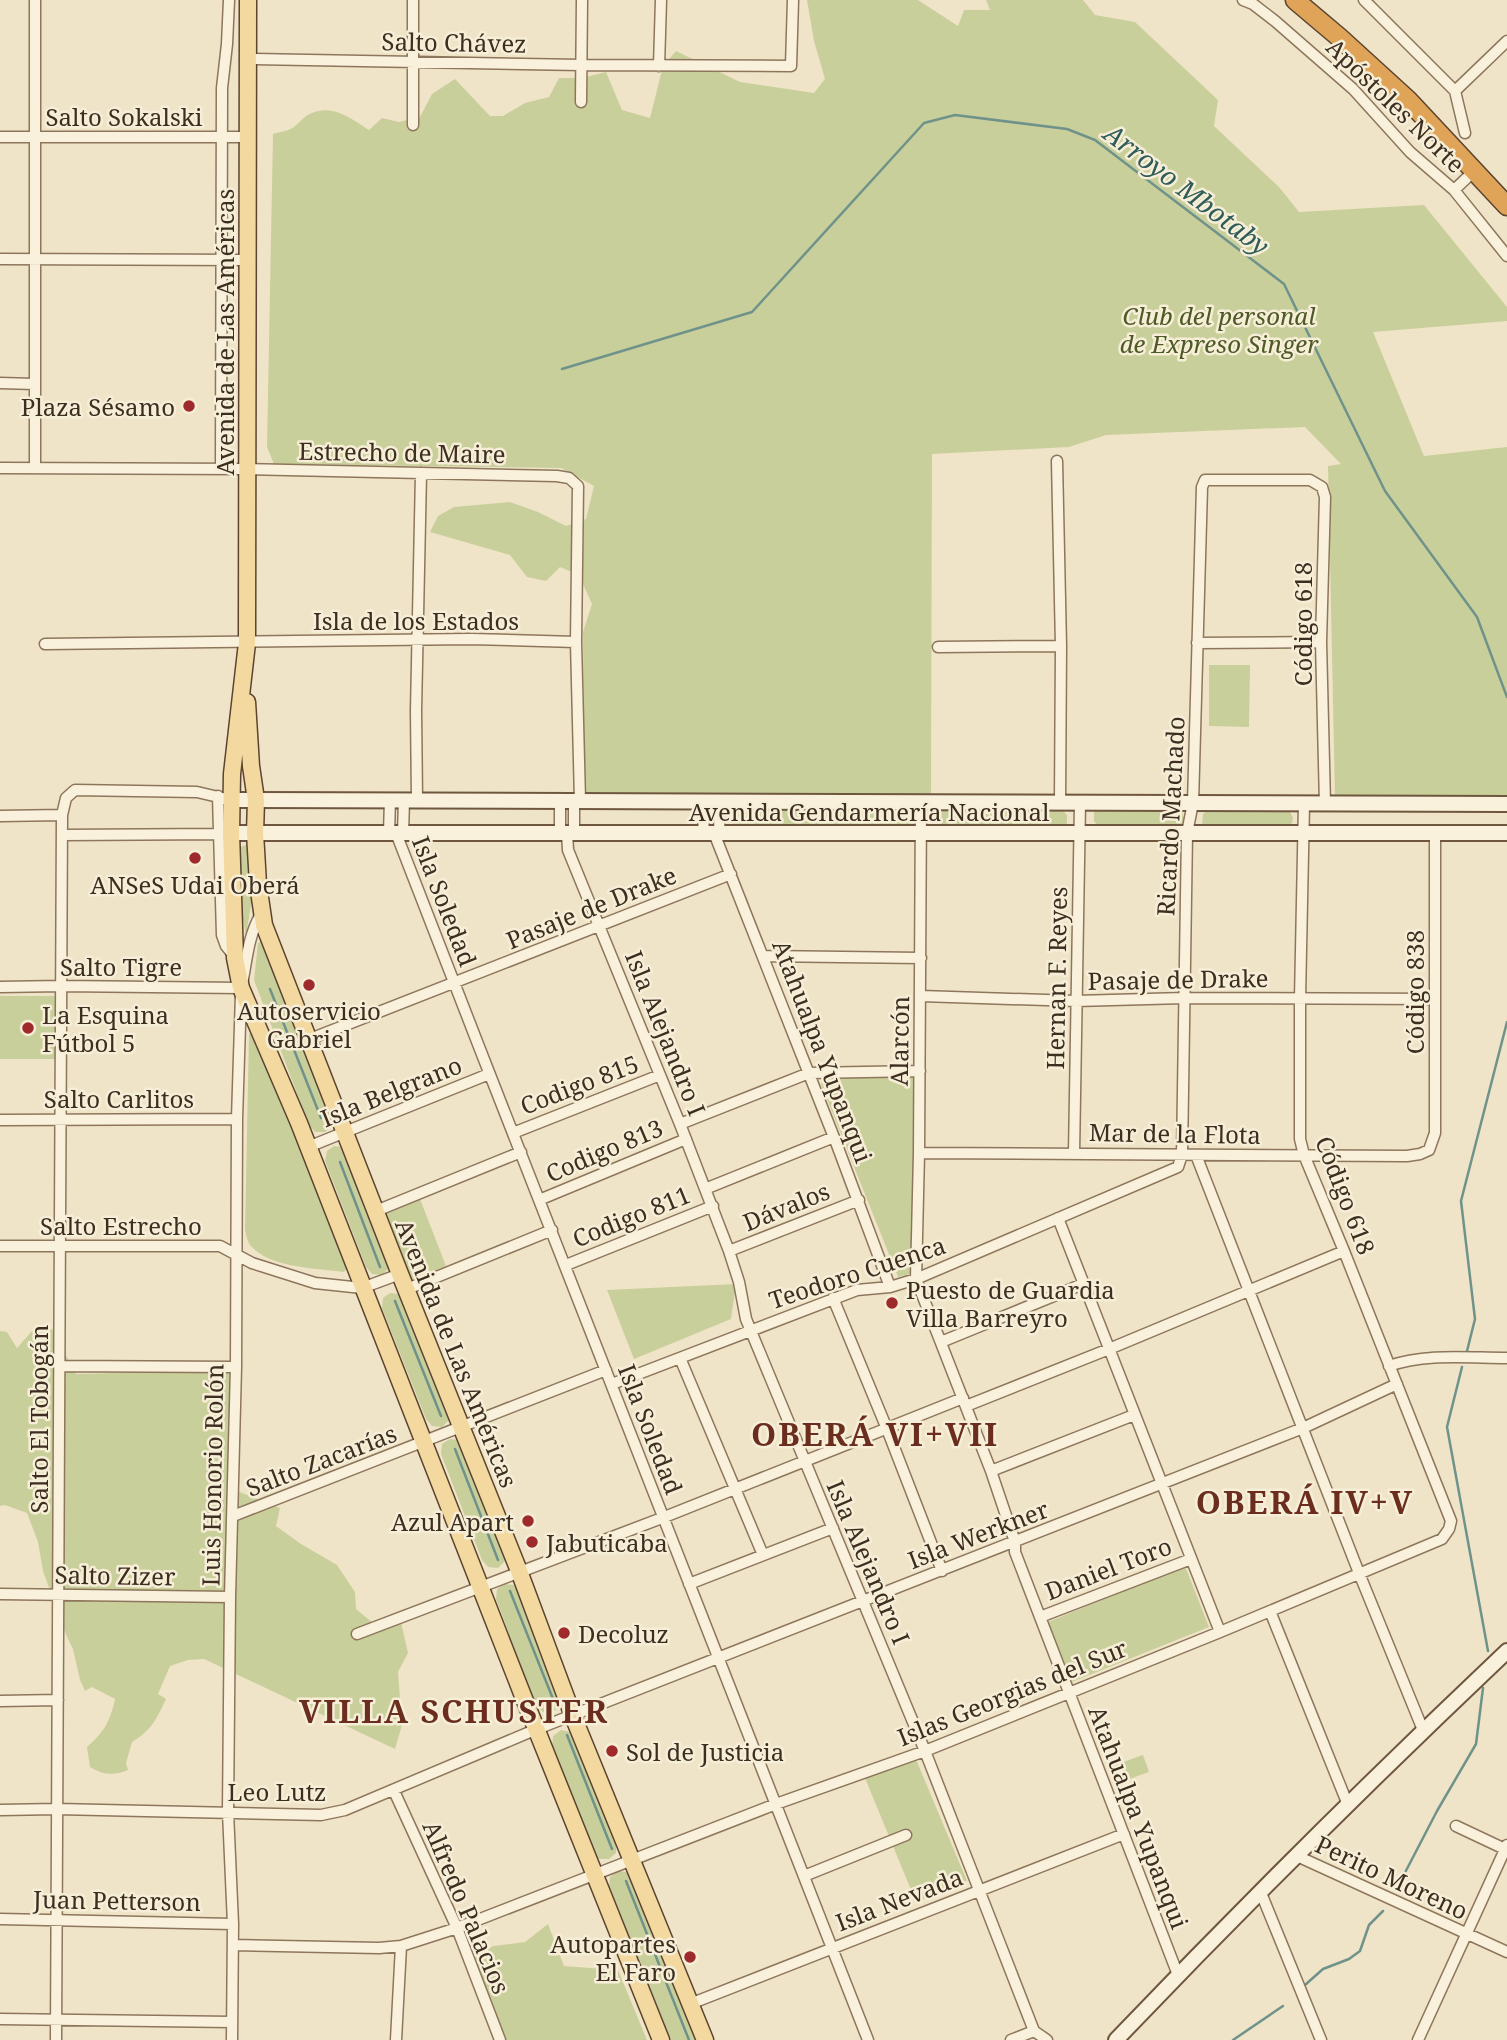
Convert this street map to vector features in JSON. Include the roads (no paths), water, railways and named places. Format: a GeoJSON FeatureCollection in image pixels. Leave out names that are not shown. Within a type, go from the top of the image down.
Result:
{"type":"FeatureCollection","features":[{"type":"Feature","properties":{"kind":"highway"},"geometry":{"type":"LineString","coordinates":[[1295,0],[1408,100],[1507,206]]}},
{"type":"Feature","properties":{"kind":"main road","name":"Avenida de Las Américas"},"geometry":{"type":"LineString","coordinates":[[248,0],[247,643],[225,798],[225,834],[242,988],[308,1147],[661,2040]]}},
{"type":"Feature","properties":{"kind":"main road","name":"Avenida de Las Américas"},"geometry":{"type":"LineString","coordinates":[[245,665],[251,765],[256,800],[255,833],[261,914],[573,1716],[705,2040]]}},
{"type":"Feature","properties":{"kind":"street"},"geometry":{"type":"LineString","coordinates":[[35,0],[35,468]]}},
{"type":"Feature","properties":{"kind":"street"},"geometry":{"type":"LineString","coordinates":[[221,469],[222,88],[229,0]]}},
{"type":"Feature","properties":{"kind":"street"},"geometry":{"type":"LineString","coordinates":[[413,0],[413,125]]}},
{"type":"Feature","properties":{"kind":"street"},"geometry":{"type":"LineString","coordinates":[[581,102],[582,0]]}},
{"type":"Feature","properties":{"kind":"street"},"geometry":{"type":"LineString","coordinates":[[659,66],[661,0]]}},
{"type":"Feature","properties":{"kind":"street","name":"Salto Chávez"},"geometry":{"type":"LineString","coordinates":[[248,58],[791,66],[793,0]]}},
{"type":"Feature","properties":{"kind":"street"},"geometry":{"type":"LineString","coordinates":[[1364,0],[1455,91],[1465,133]]}},
{"type":"Feature","properties":{"kind":"street","name":"Apóstoles Norte"},"geometry":{"type":"LineString","coordinates":[[1251,1],[1353,89],[1410,152],[1454,190],[1507,256]]}},
{"type":"Feature","properties":{"kind":"street"},"geometry":{"type":"LineString","coordinates":[[1455,91],[1507,40]]}},
{"type":"Feature","properties":{"kind":"street","name":"Salto Sokalski"},"geometry":{"type":"LineString","coordinates":[[0,137],[248,137]]}},
{"type":"Feature","properties":{"kind":"street"},"geometry":{"type":"LineString","coordinates":[[1454,190],[1474,171]]}},
{"type":"Feature","properties":{"kind":"street"},"geometry":{"type":"LineString","coordinates":[[0,259],[248,260]]}},
{"type":"Feature","properties":{"kind":"street"},"geometry":{"type":"LineString","coordinates":[[0,383],[35,384]]}},
{"type":"Feature","properties":{"kind":"street"},"geometry":{"type":"LineString","coordinates":[[1058,461],[1060,803]]}},
{"type":"Feature","properties":{"kind":"street","name":"Estrecho de Maire"},"geometry":{"type":"LineString","coordinates":[[0,468],[246,469],[569,478],[578,486],[576,647]]}},
{"type":"Feature","properties":{"kind":"street","name":"Isla Soledad"},"geometry":{"type":"LineString","coordinates":[[421,473],[416,712],[404,800],[396,833],[868,2040]]}},
{"type":"Feature","properties":{"kind":"street","name":"Código 618"},"geometry":{"type":"LineString","coordinates":[[1205,480],[1310,480],[1322,487],[1325,497],[1321,642],[1325,804]]}},
{"type":"Feature","properties":{"kind":"street","name":"Ricardo Machado"},"geometry":{"type":"LineString","coordinates":[[1182,1155],[1187,833],[1193,803],[1202,487],[1205,480]]}},
{"type":"Feature","properties":{"kind":"street","name":"Isla de los Estados"},"geometry":{"type":"LineString","coordinates":[[45,644],[418,640],[576,647]]}},
{"type":"Feature","properties":{"kind":"street"},"geometry":{"type":"LineString","coordinates":[[1197,643],[1321,642]]}},
{"type":"Feature","properties":{"kind":"street"},"geometry":{"type":"LineString","coordinates":[[938,647],[1061,646]]}},
{"type":"Feature","properties":{"kind":"street"},"geometry":{"type":"LineString","coordinates":[[571,801],[576,647]]}},
{"type":"Feature","properties":{"kind":"street","name":"Salto El Tobogán"},"geometry":{"type":"LineString","coordinates":[[56,2040],[62,815],[66,798],[75,790],[197,792],[225,798]]}},
{"type":"Feature","properties":{"kind":"street","name":"Avenida Gendarmería Nacional"},"geometry":{"type":"LineString","coordinates":[[225,798],[1507,804]]}},
{"type":"Feature","properties":{"kind":"street","name":"Isla Alejandro I"},"geometry":{"type":"LineString","coordinates":[[571,801],[568,850],[712,1206],[739,1282],[746,1319],[925,1751],[1034,2031]]}},
{"type":"Feature","properties":{"kind":"street"},"geometry":{"type":"LineString","coordinates":[[705,801],[712,833]]}},
{"type":"Feature","properties":{"kind":"street"},"geometry":{"type":"LineString","coordinates":[[712,833],[720,802]]}},
{"type":"Feature","properties":{"kind":"street","name":"Alarcón"},"geometry":{"type":"LineString","coordinates":[[916,1279],[921,802]]}},
{"type":"Feature","properties":{"kind":"street","name":"Hernan F. Reyes"},"geometry":{"type":"LineString","coordinates":[[1074,1153],[1080,803]]}},
{"type":"Feature","properties":{"kind":"street","name":"Código 618"},"geometry":{"type":"LineString","coordinates":[[1304,804],[1300,1139],[1304,1156],[1345,1251],[1451,1521],[1442,1539]]}},
{"type":"Feature","properties":{"kind":"street"},"geometry":{"type":"LineString","coordinates":[[0,816],[62,815]]}},
{"type":"Feature","properties":{"kind":"street","name":"Atahualpa Yupanqui"},"geometry":{"type":"LineString","coordinates":[[712,833],[731,874],[859,1200],[890,1287]]}},
{"type":"Feature","properties":{"kind":"street","name":"Código 838"},"geometry":{"type":"LineString","coordinates":[[1429,1150],[1435,1133],[1435,833]]}},
{"type":"Feature","properties":{"kind":"street","name":"Avenida Gendarmería Nacional"},"geometry":{"type":"LineString","coordinates":[[225,834],[1507,833]]}},
{"type":"Feature","properties":{"kind":"street"},"geometry":{"type":"LineString","coordinates":[[62,835],[225,834]]}},
{"type":"Feature","properties":{"kind":"street","name":"Pasaje de Drake"},"geometry":{"type":"LineString","coordinates":[[310,1040],[731,874]]}},
{"type":"Feature","properties":{"kind":"street"},"geometry":{"type":"LineString","coordinates":[[240,965],[261,914]]}},
{"type":"Feature","properties":{"kind":"street"},"geometry":{"type":"LineString","coordinates":[[763,957],[921,958]]}},
{"type":"Feature","properties":{"kind":"street","name":"Salto Tigre"},"geometry":{"type":"LineString","coordinates":[[0,987],[242,988]]}},
{"type":"Feature","properties":{"kind":"street","name":"Luis Honorio Rolón"},"geometry":{"type":"LineString","coordinates":[[232,2040],[233,1924],[228,1812],[230,1597],[236,1367],[237,1119],[242,988]]}},
{"type":"Feature","properties":{"kind":"street","name":"Pasaje de Drake"},"geometry":{"type":"LineString","coordinates":[[921,996],[1076,1001],[1184,998],[1435,999]]}},
{"type":"Feature","properties":{"kind":"street"},"geometry":{"type":"LineString","coordinates":[[680,1124],[809,1073],[920,1071]]}},
{"type":"Feature","properties":{"kind":"street","name":"Isla Belgrano"},"geometry":{"type":"LineString","coordinates":[[308,1147],[489,1074]]}},
{"type":"Feature","properties":{"kind":"street","name":"Codigo 815"},"geometry":{"type":"LineString","coordinates":[[513,1133],[660,1075]]}},
{"type":"Feature","properties":{"kind":"street","name":"Salto Carlitos"},"geometry":{"type":"LineString","coordinates":[[0,1120],[237,1119]]}},
{"type":"Feature","properties":{"kind":"street"},"geometry":{"type":"LineString","coordinates":[[705,1189],[834,1137]]}},
{"type":"Feature","properties":{"kind":"street","name":"Codigo 813"},"geometry":{"type":"LineString","coordinates":[[539,1200],[686,1139]]}},
{"type":"Feature","properties":{"kind":"street","name":"Mar de la Flota"},"geometry":{"type":"LineString","coordinates":[[919,1153],[1407,1156],[1429,1150]]}},
{"type":"Feature","properties":{"kind":"street","name":"Codigo 815"},"geometry":{"type":"LineString","coordinates":[[376,1211],[521,1152]]}},
{"type":"Feature","properties":{"kind":"street","name":"Teodoro Cuenca"},"geometry":{"type":"LineString","coordinates":[[612,1384],[833,1298],[857,1290],[890,1287],[916,1279],[1178,1167],[1182,1155]]}},
{"type":"Feature","properties":{"kind":"street"},"geometry":{"type":"LineString","coordinates":[[1196,1155],[1423,1731]]}},
{"type":"Feature","properties":{"kind":"street","name":"Dávalos"},"geometry":{"type":"LineString","coordinates":[[729,1251],[859,1200]]}},
{"type":"Feature","properties":{"kind":"street","name":"Codigo 811"},"geometry":{"type":"LineString","coordinates":[[566,1265],[712,1206]]}},
{"type":"Feature","properties":{"kind":"street"},"geometry":{"type":"LineString","coordinates":[[1058,1218],[1220,1632]]}},
{"type":"Feature","properties":{"kind":"street"},"geometry":{"type":"LineString","coordinates":[[407,1289],[552,1230]]}},
{"type":"Feature","properties":{"kind":"street","name":"Salto Estrecho"},"geometry":{"type":"LineString","coordinates":[[0,1246],[220,1246],[252,1263],[295,1278],[362,1288],[400,1273]]}},
{"type":"Feature","properties":{"kind":"street"},"geometry":{"type":"LineString","coordinates":[[357,1634],[887,1429],[1109,1349],[1345,1251]]}},
{"type":"Feature","properties":{"kind":"street","name":"Atahualpa Yupanqui"},"geometry":{"type":"LineString","coordinates":[[916,1279],[991,1471],[1015,1552],[1178,1975]]}},
{"type":"Feature","properties":{"kind":"street"},"geometry":{"type":"LineString","coordinates":[[941,1342],[1083,1284]]}},
{"type":"Feature","properties":{"kind":"street"},"geometry":{"type":"LineString","coordinates":[[833,1298],[942,1571]]}},
{"type":"Feature","properties":{"kind":"street"},"geometry":{"type":"LineString","coordinates":[[680,1358],[763,1555]]}},
{"type":"Feature","properties":{"kind":"street"},"geometry":{"type":"LineString","coordinates":[[1389,1366],[1408,1359],[1424,1358],[1507,1359]]}},
{"type":"Feature","properties":{"kind":"street"},"geometry":{"type":"LineString","coordinates":[[59,1366],[236,1367]]}},
{"type":"Feature","properties":{"kind":"street"},"geometry":{"type":"LineString","coordinates":[[462,1427],[606,1370]]}},
{"type":"Feature","properties":{"kind":"street","name":"Isla Werkner"},"geometry":{"type":"LineString","coordinates":[[537,1729],[1162,1485],[1303,1428],[1396,1384]]}},
{"type":"Feature","properties":{"kind":"street"},"geometry":{"type":"LineString","coordinates":[[991,1471],[1135,1415]]}},
{"type":"Feature","properties":{"kind":"street","name":"Salto Zacarías"},"geometry":{"type":"LineString","coordinates":[[233,1516],[462,1427]]}},
{"type":"Feature","properties":{"kind":"street"},"geometry":{"type":"LineString","coordinates":[[689,1584],[833,1528]]}},
{"type":"Feature","properties":{"kind":"street","name":"Islas Georgias del Sur"},"geometry":{"type":"LineString","coordinates":[[401,1946],[457,1928],[776,1804],[925,1751],[1442,1539]]}},
{"type":"Feature","properties":{"kind":"street","name":"Daniel Toro"},"geometry":{"type":"LineString","coordinates":[[1040,1617],[1191,1559]]}},
{"type":"Feature","properties":{"kind":"street","name":"Salto Zizer"},"geometry":{"type":"LineString","coordinates":[[0,1594],[230,1597]]}},
{"type":"Feature","properties":{"kind":"street"},"geometry":{"type":"LineString","coordinates":[[1270,1611],[1348,1805]]}},
{"type":"Feature","properties":{"kind":"street"},"geometry":{"type":"LineString","coordinates":[[1116,2040],[1348,1805],[1507,1651]]}},
{"type":"Feature","properties":{"kind":"street"},"geometry":{"type":"LineString","coordinates":[[0,1701],[58,1700]]}},
{"type":"Feature","properties":{"kind":"street","name":"Leo Lutz"},"geometry":{"type":"LineString","coordinates":[[0,1810],[321,1815],[345,1810],[394,1791],[537,1729]]}},
{"type":"Feature","properties":{"kind":"street","name":"Alfredo Palacios"},"geometry":{"type":"LineString","coordinates":[[394,1791],[457,1928],[500,2040]]}},
{"type":"Feature","properties":{"kind":"street"},"geometry":{"type":"LineString","coordinates":[[1418,2040],[1506,1848],[1456,1826]]}},
{"type":"Feature","properties":{"kind":"street","name":"Isla Nevada"},"geometry":{"type":"LineString","coordinates":[[690,2004],[1124,1834]]}},
{"type":"Feature","properties":{"kind":"street"},"geometry":{"type":"LineString","coordinates":[[804,1875],[906,1835]]}},
{"type":"Feature","properties":{"kind":"street","name":"Perito Moreno"},"geometry":{"type":"LineString","coordinates":[[1297,1856],[1507,1952]]}},
{"type":"Feature","properties":{"kind":"street"},"geometry":{"type":"LineString","coordinates":[[1261,1892],[1321,2040]]}},
{"type":"Feature","properties":{"kind":"street","name":"Juan Petterson"},"geometry":{"type":"LineString","coordinates":[[0,1919],[233,1924]]}},
{"type":"Feature","properties":{"kind":"street"},"geometry":{"type":"LineString","coordinates":[[233,1945],[379,1948],[401,1946],[396,2040]]}},
{"type":"Feature","properties":{"kind":"street"},"geometry":{"type":"LineString","coordinates":[[0,2019],[232,2022]]}},
{"type":"Feature","properties":{"kind":"street"},"geometry":{"type":"LineString","coordinates":[[1011,2040],[1034,2031],[1047,2040]]}},
{"type":"Feature","properties":{"kind":"waterway","name":"Arroyo Mbotaby"},"geometry":{"type":"LineString","coordinates":[[562,369],[752,312],[924,123],[955,115],[1067,129],[1095,140],[1284,284],[1385,491],[1477,617],[1507,697]]}},
{"type":"Feature","properties":{"kind":"waterway"},"geometry":{"type":"LineString","coordinates":[[270,989],[321,1118]]}},
{"type":"Feature","properties":{"kind":"waterway","name":"Arroyo Mbotaby"},"geometry":{"type":"LineString","coordinates":[[1467,1351],[1475,1319],[1461,1201],[1507,1022]]}},
{"type":"Feature","properties":{"kind":"waterway"},"geometry":{"type":"LineString","coordinates":[[340,1162],[380,1267]]}},
{"type":"Feature","properties":{"kind":"waterway"},"geometry":{"type":"LineString","coordinates":[[395,1301],[441,1416]]}},
{"type":"Feature","properties":{"kind":"waterway","name":"Arroyo Mbotaby"},"geometry":{"type":"LineString","coordinates":[[1462,1367],[1447,1427],[1488,1651]]}},
{"type":"Feature","properties":{"kind":"waterway"},"geometry":{"type":"LineString","coordinates":[[455,1449],[498,1560]]}},
{"type":"Feature","properties":{"kind":"waterway"},"geometry":{"type":"LineString","coordinates":[[510,1591],[555,1704]]}},
{"type":"Feature","properties":{"kind":"waterway","name":"Arroyo Mbotaby"},"geometry":{"type":"LineString","coordinates":[[1397,1888],[1476,1744],[1483,1688]]}},
{"type":"Feature","properties":{"kind":"waterway"},"geometry":{"type":"LineString","coordinates":[[567,1735],[612,1849]]}},
{"type":"Feature","properties":{"kind":"waterway"},"geometry":{"type":"LineString","coordinates":[[626,1881],[689,2040]]}},
{"type":"Feature","properties":{"kind":"waterway","name":"Arroyo Mbotaby"},"geometry":{"type":"LineString","coordinates":[[1305,1985],[1323,1969],[1349,1959],[1360,1951],[1369,1925],[1383,1911]]}},
{"type":"Feature","properties":{"kind":"waterway","name":"Arroyo Mbotaby"},"geometry":{"type":"LineString","coordinates":[[1233,2040],[1283,2006]]}},
{"type":"Feature","properties":{"kind":"place","name":"Plaza Sésamo"},"geometry":{"type":"Point","coordinates":[189,406]}},
{"type":"Feature","properties":{"kind":"place","name":"ANSeS Udai Oberá"},"geometry":{"type":"Point","coordinates":[195,858]}},
{"type":"Feature","properties":{"kind":"place","name":"Autoservicio Gabriel"},"geometry":{"type":"Point","coordinates":[309,985]}},
{"type":"Feature","properties":{"kind":"place","name":"La Esquina Fútbol 5"},"geometry":{"type":"Point","coordinates":[28,1028]}},
{"type":"Feature","properties":{"kind":"place","name":"Puesto de Guardia Villa Barreyro"},"geometry":{"type":"Point","coordinates":[892,1303]}},
{"type":"Feature","properties":{"kind":"place","name":"Azul Apart"},"geometry":{"type":"Point","coordinates":[528,1521]}},
{"type":"Feature","properties":{"kind":"place","name":"Jabuticaba"},"geometry":{"type":"Point","coordinates":[532,1542]}},
{"type":"Feature","properties":{"kind":"place","name":"Decoluz"},"geometry":{"type":"Point","coordinates":[564,1633]}},
{"type":"Feature","properties":{"kind":"place","name":"Sol de Justicia"},"geometry":{"type":"Point","coordinates":[612,1751]}},
{"type":"Feature","properties":{"kind":"place","name":"Autopartes El Faro"},"geometry":{"type":"Point","coordinates":[690,1957]}},
{"type":"Feature","properties":{"kind":"district","name":"OBERÁ VI+VII"},"geometry":{"type":"Point","coordinates":[875,1433]}},
{"type":"Feature","properties":{"kind":"district","name":"OBERÁ IV+V"},"geometry":{"type":"Point","coordinates":[1305,1501]}},
{"type":"Feature","properties":{"kind":"district","name":"VILLA SCHUSTER"},"geometry":{"type":"Point","coordinates":[454,1710]}},
{"type":"Feature","properties":{"kind":"park label","name":"Club del personal de Expreso Singer"},"geometry":{"type":"Point","coordinates":[1219,329]}}]}
